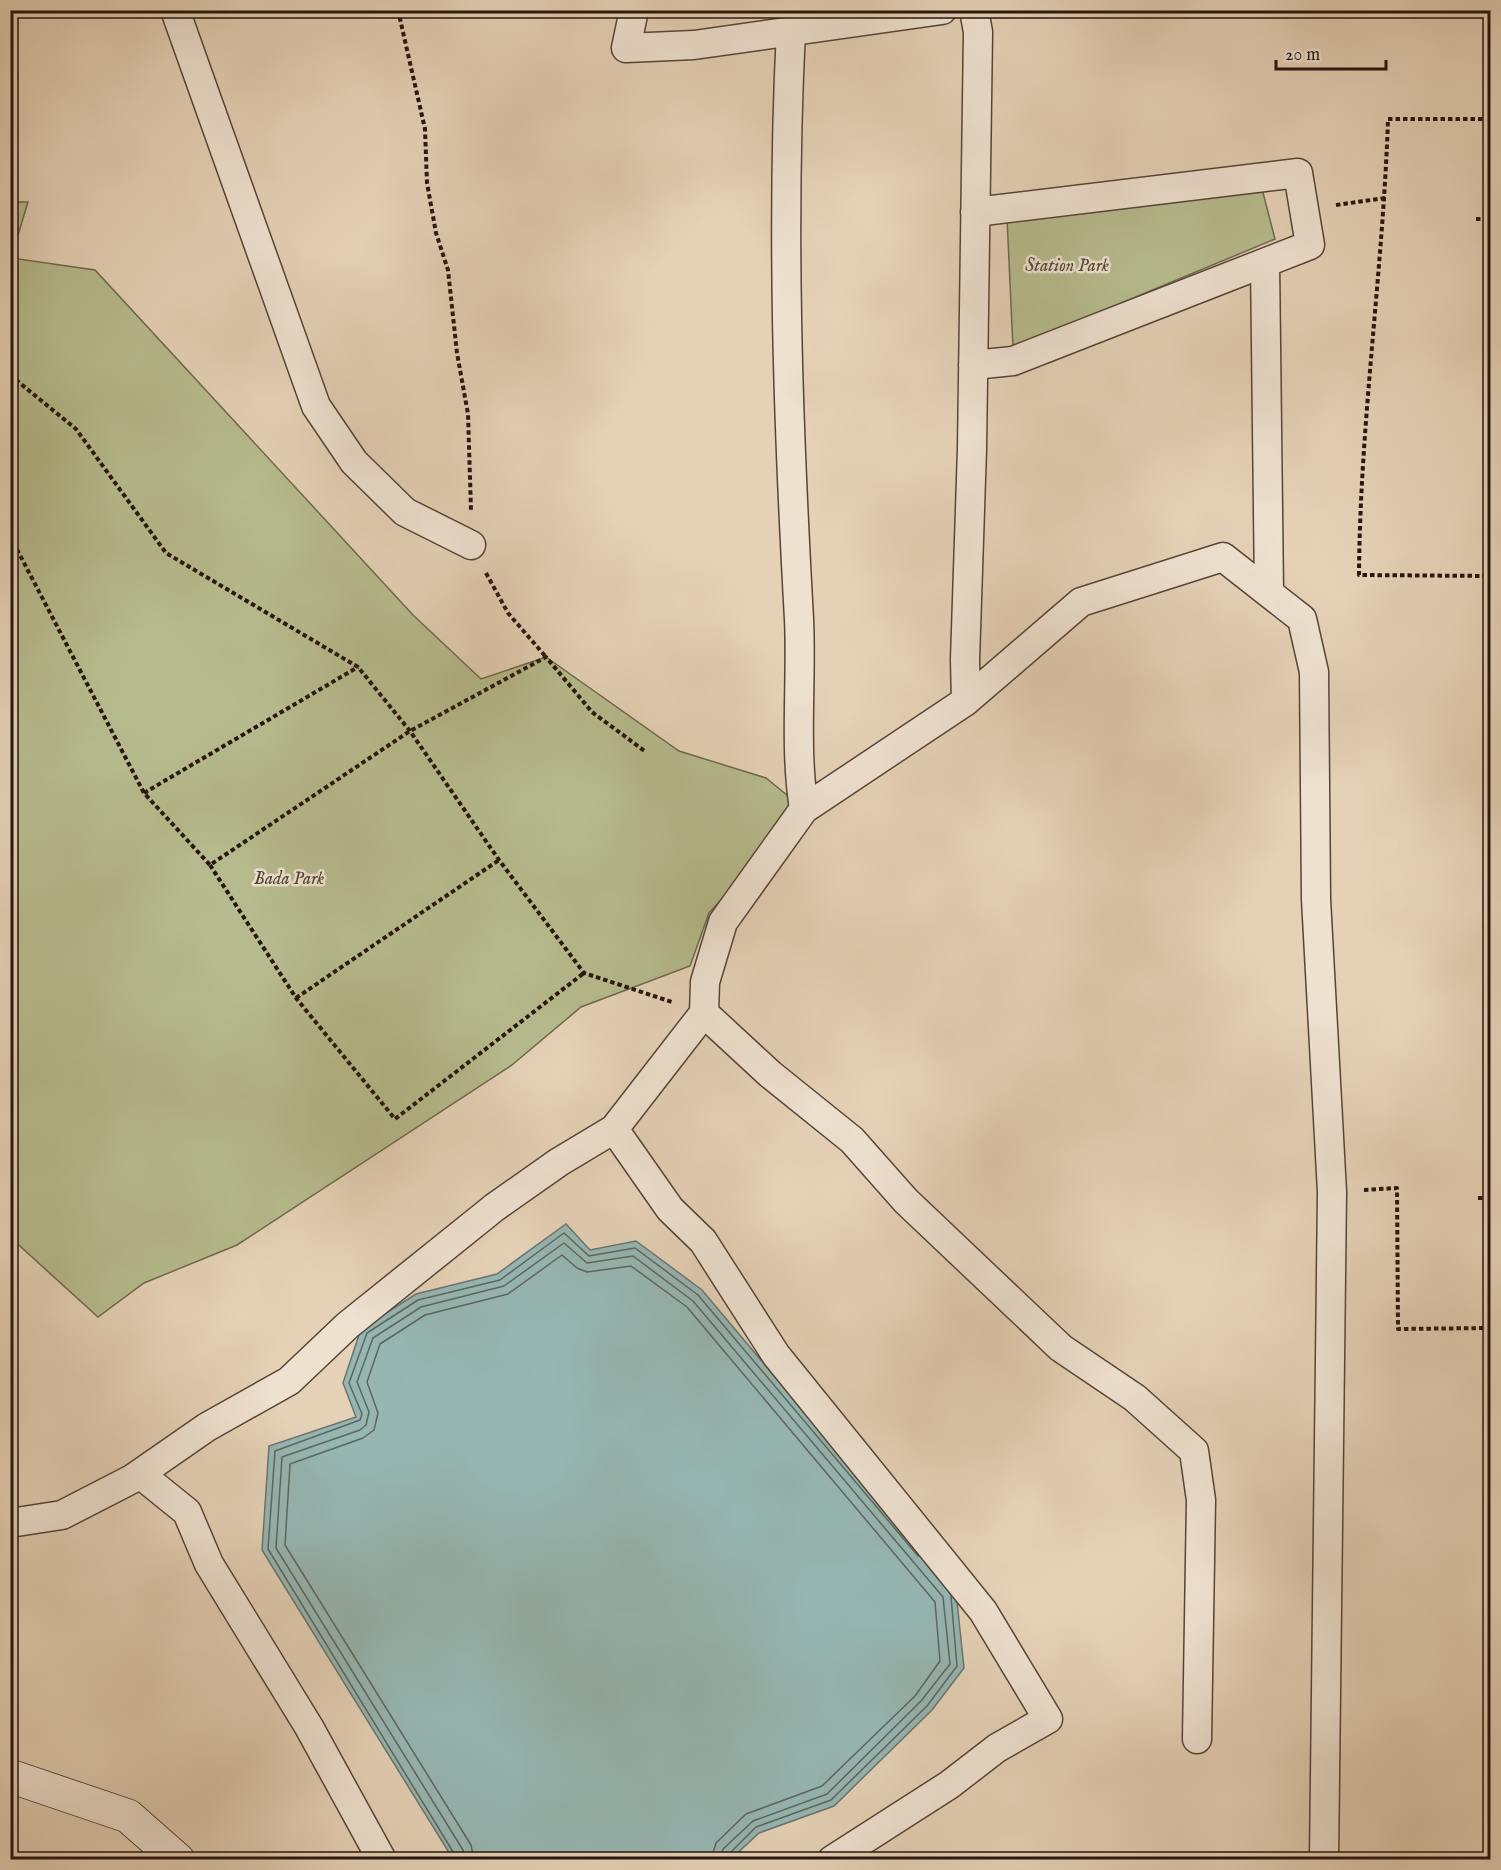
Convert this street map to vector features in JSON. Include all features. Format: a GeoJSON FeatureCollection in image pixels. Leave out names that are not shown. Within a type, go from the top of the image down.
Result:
{"type":"FeatureCollection","features":[{"type":"Feature","properties":{"kind":"street"},"geometry":{"type":"LineString","coordinates":[[175,10],[316,406],[354,462],[405,512],[471,545]]}},
{"type":"Feature","properties":{"kind":"street"},"geometry":{"type":"LineString","coordinates":[[634,10],[626,48],[694,45],[938,11]]}},
{"type":"Feature","properties":{"kind":"street"},"geometry":{"type":"LineString","coordinates":[[966,701],[978,32],[974,10]]}},
{"type":"Feature","properties":{"kind":"street"},"geometry":{"type":"LineString","coordinates":[[791,30],[788,101],[787,304],[799,634],[800,781],[804,809]]}},
{"type":"Feature","properties":{"kind":"street"},"geometry":{"type":"LineString","coordinates":[[973,365],[1013,361],[1310,245],[1298,173],[975,212]]}},
{"type":"Feature","properties":{"kind":"street"},"geometry":{"type":"LineString","coordinates":[[1265,263],[1269,592]]}},
{"type":"Feature","properties":{"kind":"street"},"geometry":{"type":"LineString","coordinates":[[10,1523],[62,1515],[140,1474],[207,1427],[289,1381],[348,1325],[495,1207],[558,1162],[614,1129],[704,1013],[705,982],[723,922],[804,809],[966,701],[1081,602],[1223,557],[1302,619],[1314,672],[1316,899],[1332,1192],[1324,1860]]}},
{"type":"Feature","properties":{"kind":"street"},"geometry":{"type":"LineString","coordinates":[[704,1013],[770,1074],[852,1140],[906,1201],[1061,1348],[1135,1398],[1194,1450],[1201,1500],[1197,1739]]}},
{"type":"Feature","properties":{"kind":"street"},"geometry":{"type":"LineString","coordinates":[[614,1129],[670,1209],[703,1241],[776,1355],[983,1611],[1048,1719],[997,1748],[949,1785],[832,1860]]}},
{"type":"Feature","properties":{"kind":"street"},"geometry":{"type":"LineString","coordinates":[[140,1474],[187,1512],[209,1564],[309,1727],[382,1860]]}},
{"type":"Feature","properties":{"kind":"street"},"geometry":{"type":"LineString","coordinates":[[10,1776],[128,1816],[178,1860]]}},
{"type":"Feature","properties":{"kind":"path"},"geometry":{"type":"LineString","coordinates":[[398,10],[425,129],[427,183],[436,233],[448,270],[457,353],[468,414],[471,545],[508,613],[592,712],[646,752]]}},
{"type":"Feature","properties":{"kind":"path"},"geometry":{"type":"LineString","coordinates":[[1491,119],[1388,118],[1385,198],[1359,519],[1359,575],[1491,576]]}},
{"type":"Feature","properties":{"kind":"path"},"geometry":{"type":"LineString","coordinates":[[1304,209],[1385,198]]}},
{"type":"Feature","properties":{"kind":"path"},"geometry":{"type":"LineString","coordinates":[[1476,219],[1491,219]]}},
{"type":"Feature","properties":{"kind":"path"},"geometry":{"type":"LineString","coordinates":[[10,375],[76,429],[166,554],[358,667],[410,731],[499,860],[584,973],[704,1013]]}},
{"type":"Feature","properties":{"kind":"path"},"geometry":{"type":"LineString","coordinates":[[10,536],[144,793],[210,865],[296,998],[395,1119],[584,973]]}},
{"type":"Feature","properties":{"kind":"path"},"geometry":{"type":"LineString","coordinates":[[210,865],[410,731],[546,657]]}},
{"type":"Feature","properties":{"kind":"path"},"geometry":{"type":"LineString","coordinates":[[144,793],[358,667]]}},
{"type":"Feature","properties":{"kind":"path"},"geometry":{"type":"LineString","coordinates":[[296,998],[499,860]]}},
{"type":"Feature","properties":{"kind":"path"},"geometry":{"type":"LineString","coordinates":[[1332,1192],[1397,1188],[1398,1329],[1491,1328]]}},
{"type":"Feature","properties":{"kind":"path"},"geometry":{"type":"LineString","coordinates":[[1478,1198],[1491,1198]]}},
{"type":"Feature","properties":{"kind":"green space","name":"Station Park"},"geometry":{"type":"Polygon","coordinates":[[[1261,185],[1275,239],[1013,348],[1007,218],[1261,185]]]}},
{"type":"Feature","properties":{"kind":"green space","name":"Bada Park"},"geometry":{"type":"Polygon","coordinates":[[[10,202],[28,202],[11,258],[95,270],[413,615],[481,679],[546,657],[679,751],[766,778],[804,809],[709,913],[690,966],[581,1007],[512,1065],[237,1245],[144,1283],[98,1317],[11,1238],[10,202]]]}},
{"type":"Feature","properties":{"kind":"water"},"geometry":{"type":"Polygon","coordinates":[[[566,1224],[590,1250],[636,1241],[702,1290],[956,1592],[964,1668],[932,1710],[834,1806],[759,1833],[731,1859],[453,1859],[262,1550],[269,1446],[356,1417],[343,1383],[361,1329],[416,1294],[497,1274],[566,1224]]]}}]}
